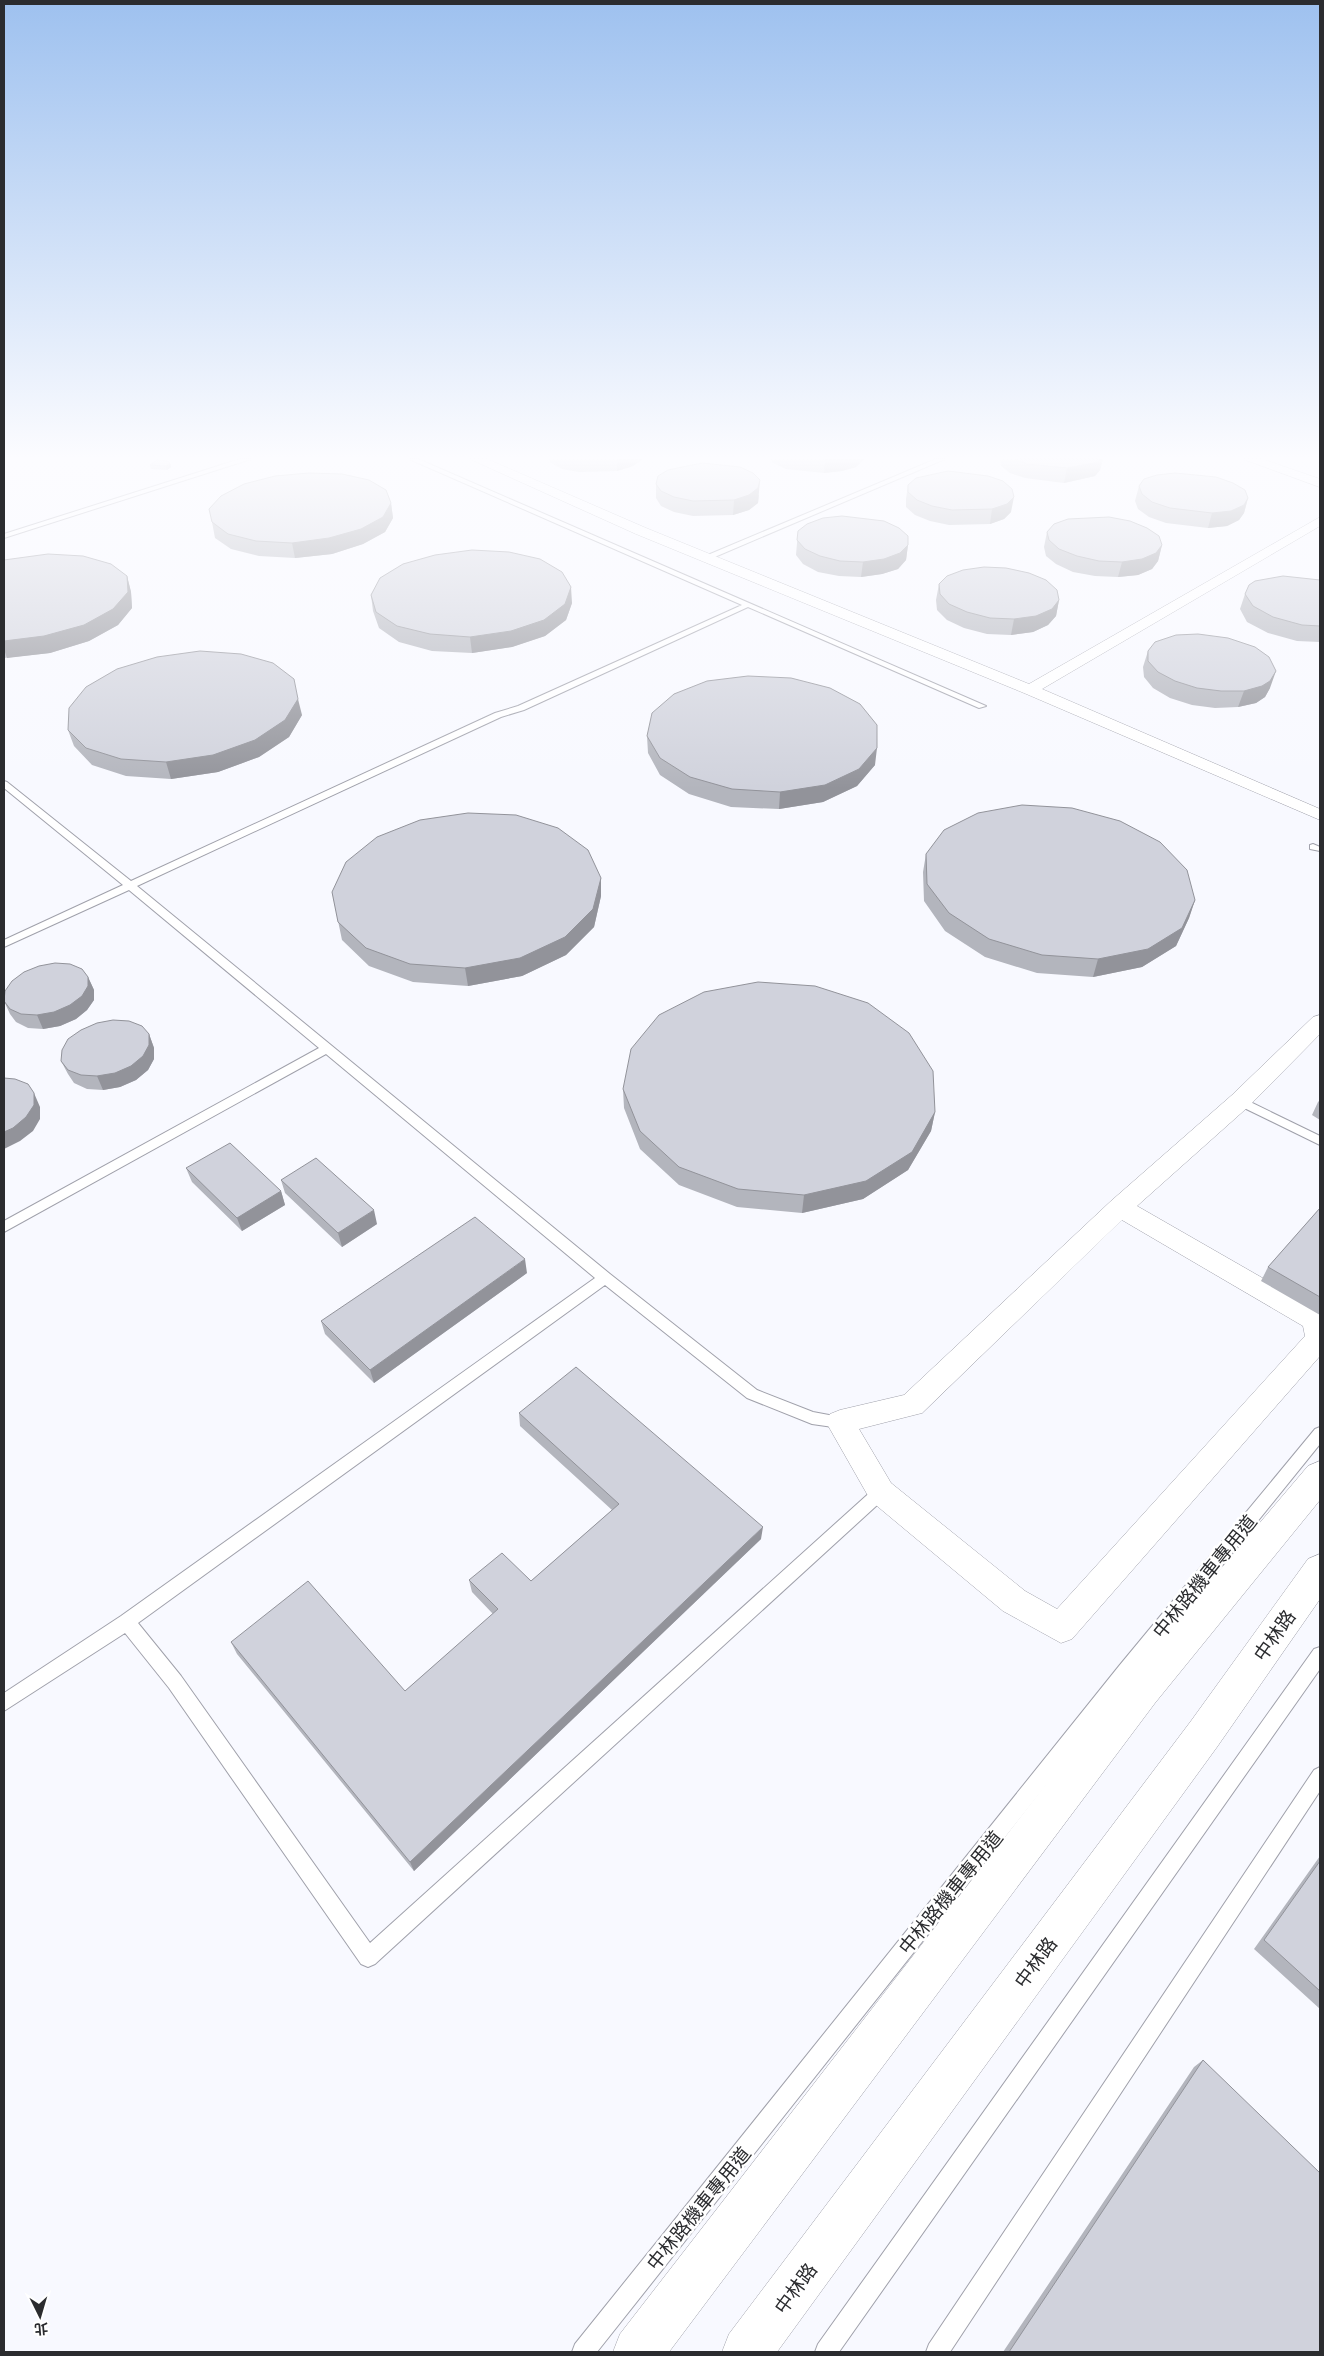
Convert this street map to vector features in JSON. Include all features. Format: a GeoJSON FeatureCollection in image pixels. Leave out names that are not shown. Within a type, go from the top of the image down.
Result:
{"type":"FeatureCollection","features":[{"type":"Feature","properties":{"kind":"street"},"geometry":{"type":"LineString","coordinates":[[736,569],[1030,690],[1320,814]]}},
{"type":"Feature","properties":{"kind":"street"},"geometry":{"type":"LineString","coordinates":[[1030,690],[1238,569]]}},
{"type":"Feature","properties":{"kind":"street"},"geometry":{"type":"LineString","coordinates":[[1120,1207],[1314,1320],[1319,1339],[1062,1628],[1014,1601],[881,1492],[840,1422],[912,1405],[1120,1207],[1240,1101],[1320,1022]]}},
{"type":"Feature","properties":{"kind":"street"},"geometry":{"type":"LineString","coordinates":[[638,2352],[1142,1690],[1320,1476]]}},
{"type":"Feature","properties":{"kind":"street","name":"中林路"},"geometry":{"type":"LineString","coordinates":[[747,2352],[1204,1734],[1320,1570]]}},
{"type":"Feature","properties":{"kind":"lane"},"geometry":{"type":"LineString","coordinates":[[664,569],[982,706]]}},
{"type":"Feature","properties":{"kind":"lane"},"geometry":{"type":"LineString","coordinates":[[4,944],[498,715],[521,708],[747,605]]}},
{"type":"Feature","properties":{"kind":"lane"},"geometry":{"type":"LineString","coordinates":[[4,784],[605,1278],[752,1394],[812,1418],[840,1422]]}},
{"type":"Feature","properties":{"kind":"lane"},"geometry":{"type":"LineString","coordinates":[[4,801],[18,796]]}},
{"type":"Feature","properties":{"kind":"lane"},"geometry":{"type":"LineString","coordinates":[[4,1227],[325,1049]]}},
{"type":"Feature","properties":{"kind":"lane"},"geometry":{"type":"LineString","coordinates":[[1240,1101],[1320,1141]]}},
{"type":"Feature","properties":{"kind":"lane"},"geometry":{"type":"LineString","coordinates":[[4,1703],[128,1622],[605,1278]]}},
{"type":"Feature","properties":{"kind":"lane","name":"中林路機車專用道"},"geometry":{"type":"LineString","coordinates":[[582,2352],[1119,1680],[1320,1433]]}},
{"type":"Feature","properties":{"kind":"lane"},"geometry":{"type":"LineString","coordinates":[[128,1622],[175,1682],[368,1957],[881,1492]]}},
{"type":"Feature","properties":{"kind":"lane"},"geometry":{"type":"LineString","coordinates":[[826,2352],[1320,1654]]}},
{"type":"Feature","properties":{"kind":"lane"},"geometry":{"type":"LineString","coordinates":[[937,2352],[1320,1776]]}},
{"type":"Feature","properties":{"kind":"building"},"geometry":{"type":"Polygon","coordinates":[[[4,569],[118,569],[127,576],[128,592],[113,609],[84,625],[44,636],[4,641],[4,569]]]}},
{"type":"Feature","properties":{"kind":"building"},"geometry":{"type":"Polygon","coordinates":[[[395,569],[557,569],[562,572],[571,587],[565,604],[544,620],[511,631],[470,637],[430,634],[397,626],[376,612],[371,595],[380,578],[395,569]]]}},
{"type":"Feature","properties":{"kind":"building"},"geometry":{"type":"Polygon","coordinates":[[[1010,569],[1029,573],[1046,580],[1057,590],[1059,600],[1052,609],[1036,616],[1014,619],[990,618],[967,612],[949,604],[940,594],[939,584],[947,576],[963,570],[1010,569]]]}},
{"type":"Feature","properties":{"kind":"building"},"geometry":{"type":"Polygon","coordinates":[[[1283,576],[1320,580],[1320,626],[1302,625],[1273,617],[1253,606],[1245,594],[1249,585],[1255,581],[1283,576]]]}},
{"type":"Feature","properties":{"kind":"building"},"geometry":{"type":"Polygon","coordinates":[[[1198,634],[1228,638],[1255,647],[1269,657],[1276,671],[1270,681],[1262,686],[1244,691],[1221,691],[1197,688],[1175,681],[1158,672],[1148,661],[1148,651],[1155,642],[1176,635],[1198,634]]]}},
{"type":"Feature","properties":{"kind":"building"},"geometry":{"type":"Polygon","coordinates":[[[200,651],[241,654],[273,663],[294,679],[298,699],[285,720],[255,740],[213,755],[166,762],[121,759],[86,748],[68,730],[69,708],[86,687],[117,669],[157,657],[200,651]]]}},
{"type":"Feature","properties":{"kind":"building"},"geometry":{"type":"Polygon","coordinates":[[[748,676],[791,678],[830,688],[860,704],[877,725],[877,748],[859,769],[825,785],[780,792],[732,789],[690,777],[660,758],[647,736],[652,713],[674,694],[707,681],[748,676]]]}},
{"type":"Feature","properties":{"kind":"building"},"geometry":{"type":"Polygon","coordinates":[[[1022,805],[1072,808],[1120,821],[1160,842],[1187,870],[1195,900],[1182,928],[1148,949],[1098,959],[1042,955],[989,939],[949,913],[927,884],[926,854],[944,830],[978,813],[1022,805]]]}},
{"type":"Feature","properties":{"kind":"building"},"geometry":{"type":"Polygon","coordinates":[[[468,813],[516,815],[558,828],[588,850],[601,878],[593,909],[565,937],[520,958],[465,968],[410,964],[366,948],[338,922],[332,892],[346,862],[377,837],[420,820],[468,813]]]}},
{"type":"Feature","properties":{"kind":"building"},"geometry":{"type":"Polygon","coordinates":[[[55,963],[70,964],[82,969],[88,977],[88,986],[82,996],[70,1005],[54,1012],[37,1015],[21,1014],[10,1009],[4,1001],[5,991],[12,981],[24,972],[39,966],[55,963]]]}},
{"type":"Feature","properties":{"kind":"building"},"geometry":{"type":"Polygon","coordinates":[[[758,982],[815,986],[868,1003],[909,1033],[933,1071],[935,1112],[912,1152],[866,1181],[804,1195],[738,1189],[679,1167],[640,1131],[623,1089],[631,1049],[659,1015],[704,992],[758,982]]]}},
{"type":"Feature","properties":{"kind":"building"},"geometry":{"type":"Polygon","coordinates":[[[113,1020],[129,1021],[142,1026],[149,1034],[149,1045],[143,1056],[131,1066],[115,1073],[97,1076],[81,1075],[68,1070],[61,1061],[62,1050],[68,1039],[81,1030],[97,1023],[113,1020]]]}},
{"type":"Feature","properties":{"kind":"building"},"geometry":{"type":"Polygon","coordinates":[[[4,1078],[15,1079],[28,1084],[34,1093],[34,1105],[26,1117],[13,1128],[4,1132],[4,1078]]]}},
{"type":"Feature","properties":{"kind":"building"},"geometry":{"type":"Polygon","coordinates":[[[230,1143],[281,1191],[237,1218],[186,1168],[230,1143]]]}},
{"type":"Feature","properties":{"kind":"building"},"geometry":{"type":"Polygon","coordinates":[[[316,1158],[374,1210],[338,1233],[281,1180],[316,1158]]]}},
{"type":"Feature","properties":{"kind":"building"},"geometry":{"type":"Polygon","coordinates":[[[1320,1208],[1320,1297],[1268,1267],[1320,1208]]]}},
{"type":"Feature","properties":{"kind":"building"},"geometry":{"type":"Polygon","coordinates":[[[475,1217],[525,1259],[370,1370],[321,1321],[475,1217]]]}},
{"type":"Feature","properties":{"kind":"building"},"geometry":{"type":"Polygon","coordinates":[[[576,1367],[763,1527],[410,1862],[231,1642],[308,1581],[405,1691],[498,1609],[469,1580],[502,1553],[531,1581],[619,1504],[519,1413],[576,1367]]]}},
{"type":"Feature","properties":{"kind":"building"},"geometry":{"type":"Polygon","coordinates":[[[1320,1861],[1320,1991],[1264,1940],[1320,1861]]]}},
{"type":"Feature","properties":{"kind":"building"},"geometry":{"type":"Polygon","coordinates":[[[1203,2060],[1320,2173],[1320,2352],[1009,2352],[1203,2060]]]}}]}
